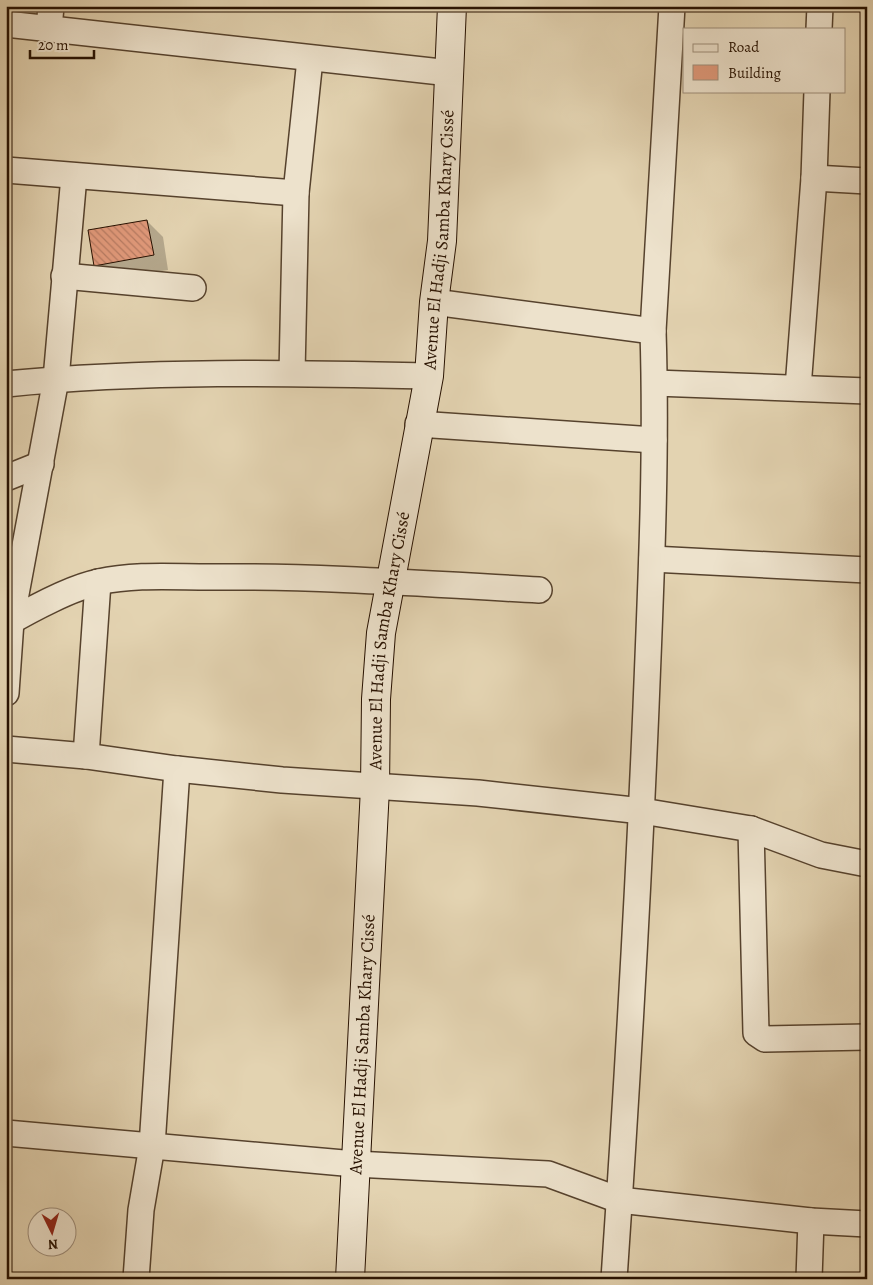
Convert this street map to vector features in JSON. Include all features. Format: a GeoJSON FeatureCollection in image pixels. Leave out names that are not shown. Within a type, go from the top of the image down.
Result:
{"type":"FeatureCollection","features":[{"type":"Feature","properties":{"kind":"street","name":"Avenue El Hadji Samba Khary Cissé"},"geometry":{"type":"LineString","coordinates":[[350,1279],[375,788],[376,699],[381,633],[418,424],[429,376],[434,302],[442,242],[452,6]]}},
{"type":"Feature","properties":{"kind":"street"},"geometry":{"type":"LineString","coordinates":[[614,1279],[642,811],[652,559],[655,383],[653,331],[672,6]]}},
{"type":"Feature","properties":{"kind":"street"},"geometry":{"type":"LineString","coordinates":[[819,28],[820,6]]}},
{"type":"Feature","properties":{"kind":"street"},"geometry":{"type":"LineString","coordinates":[[6,24],[50,18],[310,59],[450,73]]}},
{"type":"Feature","properties":{"kind":"street"},"geometry":{"type":"LineString","coordinates":[[292,373],[296,193],[310,59]]}},
{"type":"Feature","properties":{"kind":"street"},"geometry":{"type":"LineString","coordinates":[[798,388],[814,178],[817,92]]}},
{"type":"Feature","properties":{"kind":"street"},"geometry":{"type":"LineString","coordinates":[[6,170],[296,193]]}},
{"type":"Feature","properties":{"kind":"street"},"geometry":{"type":"LineString","coordinates":[[6,693],[9,623],[56,379],[74,176]]}},
{"type":"Feature","properties":{"kind":"street"},"geometry":{"type":"LineString","coordinates":[[814,178],[867,181]]}},
{"type":"Feature","properties":{"kind":"street"},"geometry":{"type":"LineString","coordinates":[[64,276],[192,288]]}},
{"type":"Feature","properties":{"kind":"street"},"geometry":{"type":"LineString","coordinates":[[434,302],[653,331]]}},
{"type":"Feature","properties":{"kind":"street"},"geometry":{"type":"LineString","coordinates":[[6,384],[56,379],[174,374],[292,373],[429,376]]}},
{"type":"Feature","properties":{"kind":"street"},"geometry":{"type":"LineString","coordinates":[[655,383],[867,391]]}},
{"type":"Feature","properties":{"kind":"street"},"geometry":{"type":"LineString","coordinates":[[418,424],[654,440]]}},
{"type":"Feature","properties":{"kind":"street"},"geometry":{"type":"LineString","coordinates":[[6,478],[41,464]]}},
{"type":"Feature","properties":{"kind":"street"},"geometry":{"type":"LineString","coordinates":[[652,559],[867,570]]}},
{"type":"Feature","properties":{"kind":"street"},"geometry":{"type":"LineString","coordinates":[[9,623],[55,599],[98,582],[132,578],[224,577],[390,582],[539,590]]}},
{"type":"Feature","properties":{"kind":"street"},"geometry":{"type":"LineString","coordinates":[[86,756],[98,582]]}},
{"type":"Feature","properties":{"kind":"street"},"geometry":{"type":"LineString","coordinates":[[6,749],[86,756],[177,769],[375,788],[497,795],[642,811],[751,829],[820,855],[867,864]]}},
{"type":"Feature","properties":{"kind":"street"},"geometry":{"type":"LineString","coordinates":[[136,1279],[142,1210],[152,1146],[177,769]]}},
{"type":"Feature","properties":{"kind":"street"},"geometry":{"type":"LineString","coordinates":[[751,829],[756,1033],[765,1039],[867,1036]]}},
{"type":"Feature","properties":{"kind":"street"},"geometry":{"type":"LineString","coordinates":[[6,1133],[355,1164],[548,1174],[619,1200],[811,1221],[867,1224]]}},
{"type":"Feature","properties":{"kind":"street"},"geometry":{"type":"LineString","coordinates":[[809,1279],[811,1221]]}},
{"type":"Feature","properties":{"kind":"building"},"geometry":{"type":"Polygon","coordinates":[[[147,220],[154,255],[94,266],[88,230],[147,220]]]}}]}
